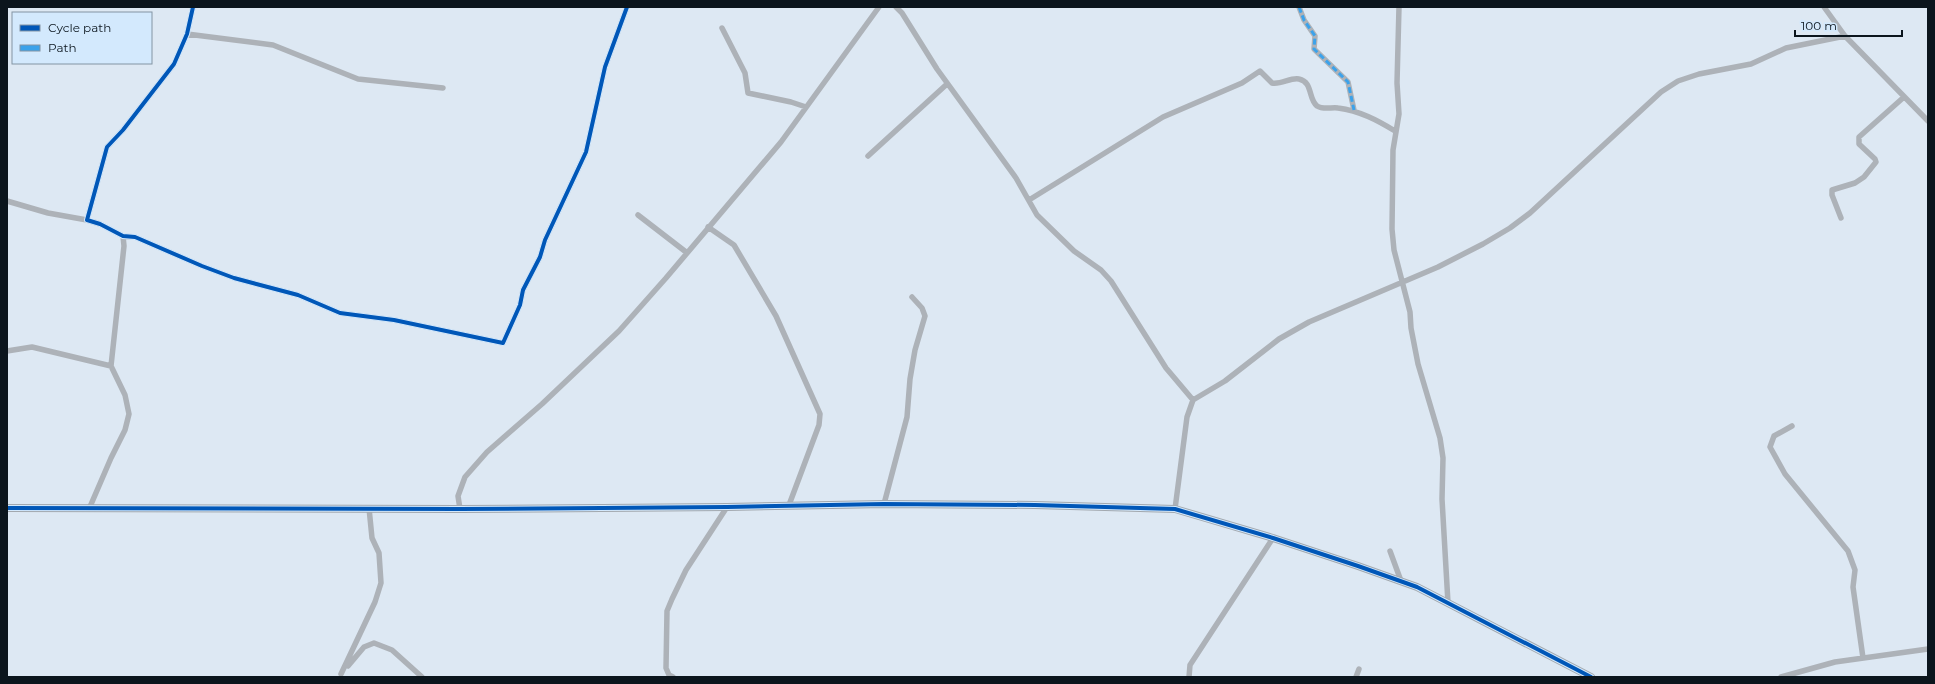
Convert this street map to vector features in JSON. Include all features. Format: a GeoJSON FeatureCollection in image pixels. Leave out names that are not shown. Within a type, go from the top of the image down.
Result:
{"type":"FeatureCollection","features":[{"type":"Feature","properties":{"kind":"street"},"geometry":{"type":"LineString","coordinates":[[88,220],[106,147],[128,124],[174,64],[187,34],[193,7]]}},
{"type":"Feature","properties":{"kind":"street"},"geometry":{"type":"LineString","coordinates":[[7,201],[48,213],[88,220],[123,236],[135,237],[234,278],[298,295],[340,313],[394,320],[503,343],[520,305],[523,290],[540,257],[545,240],[586,152],[605,67],[626,7]]}},
{"type":"Feature","properties":{"kind":"street"},"geometry":{"type":"LineString","coordinates":[[460,508],[458,496],[465,477],[487,452],[542,404],[619,331],[666,278],[686,252],[781,142],[879,7]]}},
{"type":"Feature","properties":{"kind":"street"},"geometry":{"type":"LineString","coordinates":[[896,7],[902,13],[948,84],[1012,172],[1037,215],[1058,237],[1074,251],[1101,270],[1111,281],[1166,368],[1193,400]]}},
{"type":"Feature","properties":{"kind":"street"},"geometry":{"type":"LineString","coordinates":[[1299,7],[1304,20],[1315,36],[1314,49],[1348,82],[1354,110]]}},
{"type":"Feature","properties":{"kind":"street"},"geometry":{"type":"LineString","coordinates":[[1399,7],[1397,83],[1399,114],[1393,150],[1392,229],[1394,250],[1410,312],[1411,328],[1418,364],[1440,438],[1444,458],[1442,499],[1448,603]]}},
{"type":"Feature","properties":{"kind":"street"},"geometry":{"type":"LineString","coordinates":[[1824,7],[1845,36],[1928,122]]}},
{"type":"Feature","properties":{"kind":"street"},"geometry":{"type":"LineString","coordinates":[[722,28],[745,73],[748,93],[791,102],[806,107]]}},
{"type":"Feature","properties":{"kind":"street"},"geometry":{"type":"LineString","coordinates":[[187,34],[273,45],[358,79],[442,88]]}},
{"type":"Feature","properties":{"kind":"street"},"geometry":{"type":"LineString","coordinates":[[1175,509],[1187,416],[1193,400],[1225,381],[1279,338],[1309,322],[1402,282],[1483,244],[1515,224],[1550,195],[1661,92],[1678,81],[1699,74],[1751,64],[1786,48],[1845,36]]}},
{"type":"Feature","properties":{"kind":"street"},"geometry":{"type":"LineString","coordinates":[[1029,200],[1162,117],[1242,84],[1260,71],[1272,83],[1298,78],[1304,80],[1309,85],[1314,103],[1321,108],[1336,107],[1354,110],[1395,131]]}},
{"type":"Feature","properties":{"kind":"street"},"geometry":{"type":"LineString","coordinates":[[868,156],[948,84]]}},
{"type":"Feature","properties":{"kind":"street"},"geometry":{"type":"LineString","coordinates":[[1841,218],[1832,195],[1832,190],[1856,183],[1864,177],[1876,162],[1875,159],[1859,144],[1859,137],[1904,97]]}},
{"type":"Feature","properties":{"kind":"street"},"geometry":{"type":"LineString","coordinates":[[638,215],[686,252]]}},
{"type":"Feature","properties":{"kind":"street"},"geometry":{"type":"LineString","coordinates":[[708,227],[734,245],[776,316],[820,414],[820,425],[789,505]]}},
{"type":"Feature","properties":{"kind":"street"},"geometry":{"type":"LineString","coordinates":[[89,509],[125,430],[129,414],[125,395],[111,366],[124,246],[123,236]]}},
{"type":"Feature","properties":{"kind":"street"},"geometry":{"type":"LineString","coordinates":[[884,504],[907,417],[913,365],[925,316],[922,308],[912,297]]}},
{"type":"Feature","properties":{"kind":"street"},"geometry":{"type":"LineString","coordinates":[[7,351],[32,347],[111,366]]}},
{"type":"Feature","properties":{"kind":"street"},"geometry":{"type":"LineString","coordinates":[[1792,426],[1774,436],[1770,447],[1785,474],[1848,551],[1855,570],[1853,587],[1863,658]]}},
{"type":"Feature","properties":{"kind":"street"},"geometry":{"type":"LineString","coordinates":[[7,508],[726,507],[884,504],[1035,505],[1175,509],[1273,538],[1401,581],[1448,603],[1586,676]]}},
{"type":"Feature","properties":{"kind":"street"},"geometry":{"type":"LineString","coordinates":[[664,677],[666,668],[667,610],[686,570],[726,507]]}},
{"type":"Feature","properties":{"kind":"street"},"geometry":{"type":"LineString","coordinates":[[340,676],[375,602],[381,583],[379,553],[372,538],[369,508]]}},
{"type":"Feature","properties":{"kind":"street"},"geometry":{"type":"LineString","coordinates":[[1189,677],[1190,665],[1273,538]]}},
{"type":"Feature","properties":{"kind":"street"},"geometry":{"type":"LineString","coordinates":[[1390,551],[1401,581]]}},
{"type":"Feature","properties":{"kind":"street"},"geometry":{"type":"LineString","coordinates":[[358,637],[368,644]]}},
{"type":"Feature","properties":{"kind":"street"},"geometry":{"type":"LineString","coordinates":[[340,676],[355,656],[368,644],[374,643],[392,650],[422,677]]}},
{"type":"Feature","properties":{"kind":"street"},"geometry":{"type":"LineString","coordinates":[[1781,677],[1835,662],[1928,649]]}},
{"type":"Feature","properties":{"kind":"street"},"geometry":{"type":"LineString","coordinates":[[666,668],[669,675],[673,677]]}},
{"type":"Feature","properties":{"kind":"street"},"geometry":{"type":"LineString","coordinates":[[1356,677],[1359,669]]}},
{"type":"Feature","properties":{"kind":"marked path"},"geometry":{"type":"LineString","coordinates":[[1299,7],[1304,20],[1315,36],[1314,49],[1348,82],[1354,110]]}},
{"type":"Feature","properties":{"kind":"cycle path"},"geometry":{"type":"LineString","coordinates":[[193,7],[187,34],[174,64],[123,130],[107,147],[87,220],[100,224],[123,236],[135,237],[234,278],[298,295],[340,313],[394,320],[503,343],[520,305],[523,290],[540,257],[545,240],[586,152],[605,67],[627,7]]}},
{"type":"Feature","properties":{"kind":"cycle path"},"geometry":{"type":"LineString","coordinates":[[7,508],[460,509],[884,504],[1035,505],[1175,509],[1273,538],[1417,587],[1591,677]]}}]}
